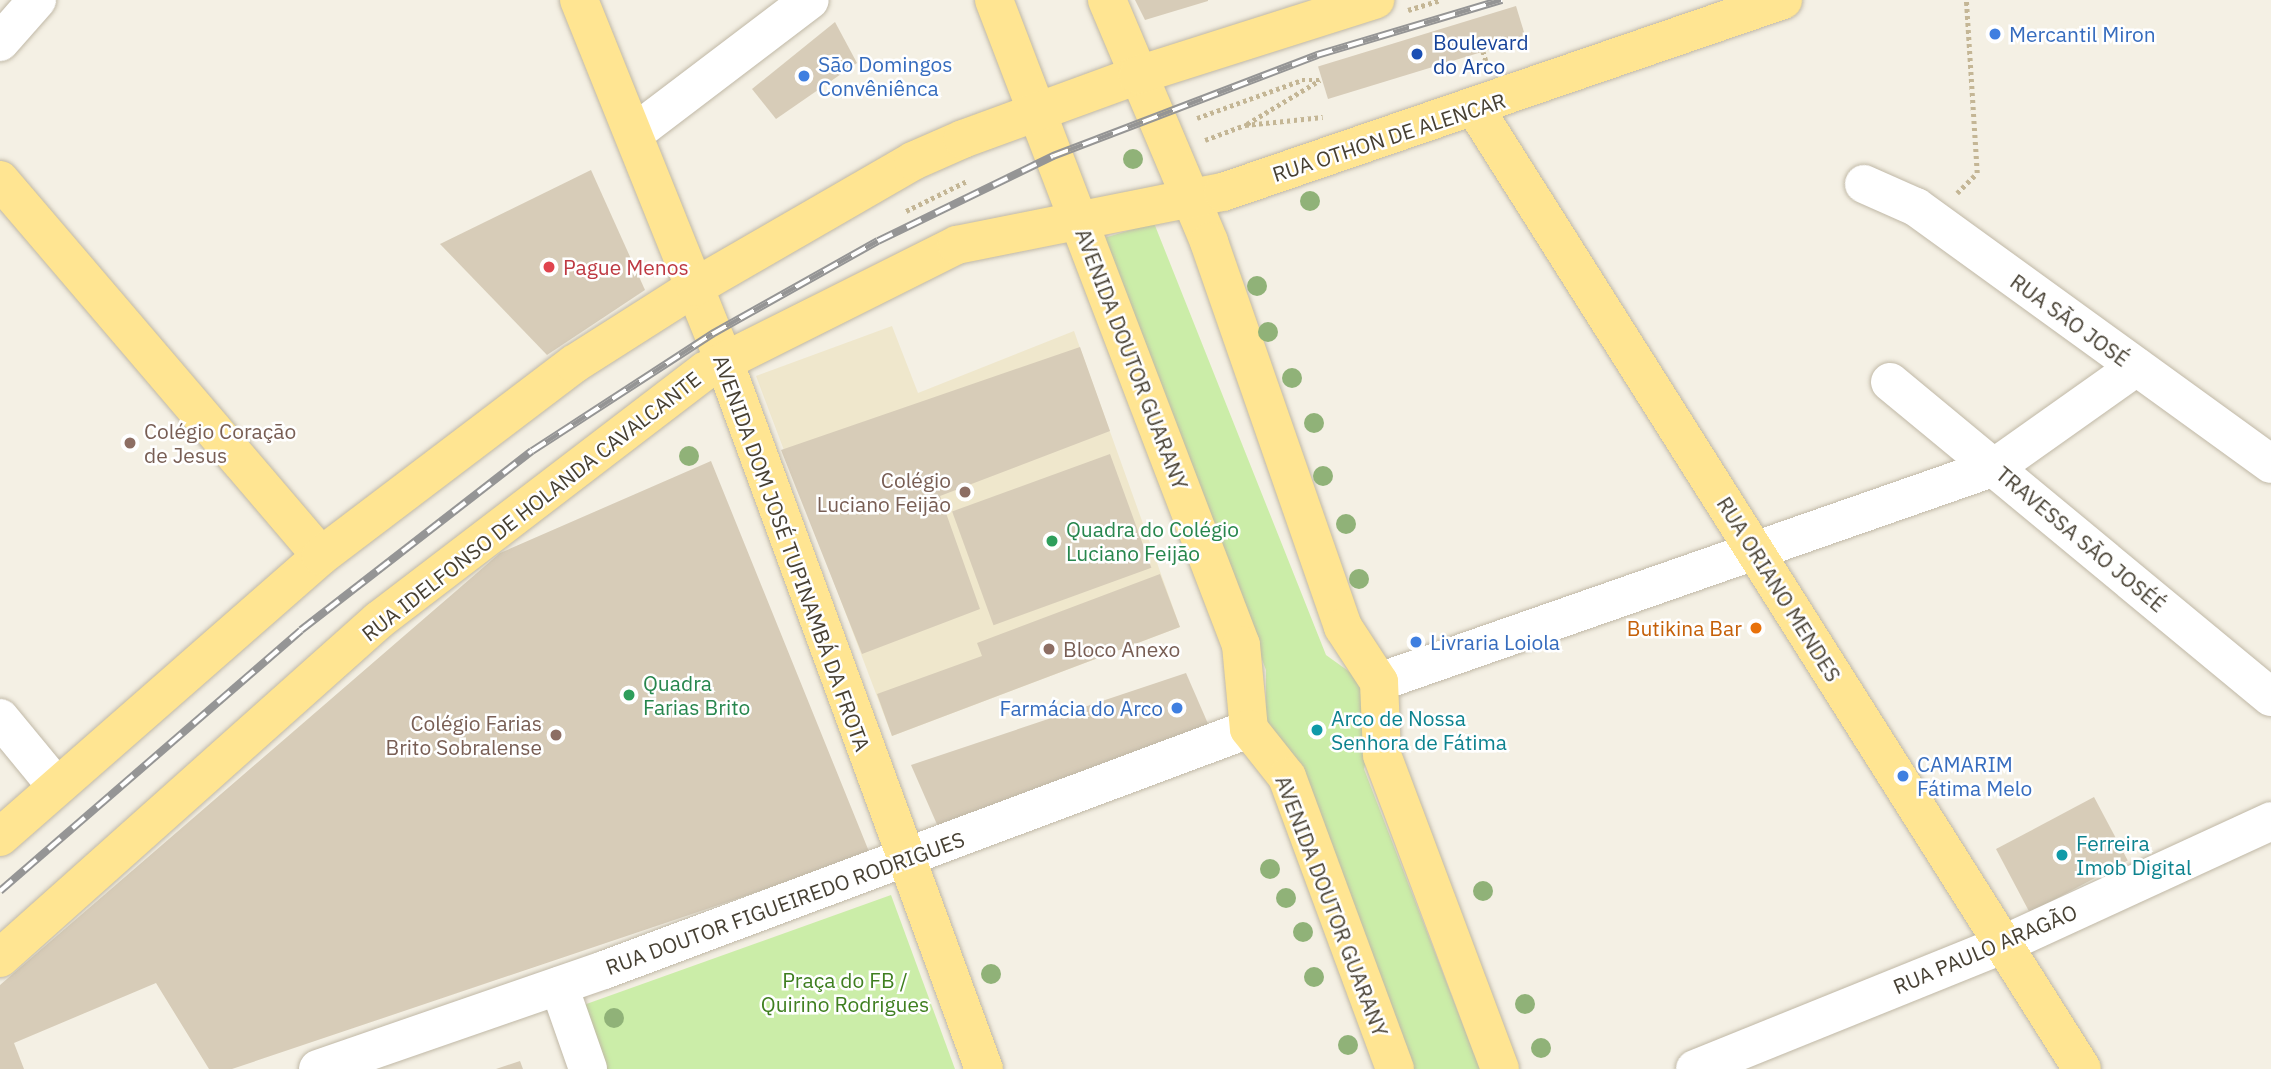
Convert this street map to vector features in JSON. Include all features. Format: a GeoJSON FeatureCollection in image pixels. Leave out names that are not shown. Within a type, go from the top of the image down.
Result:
{"type":"FeatureCollection","features":[{"type":"Feature","properties":{"kind":"main road","name":"AVENIDA DOM JOSÉ TUPINAMBÁ DA FROTA"},"geometry":{"type":"LineString","coordinates":[[579,0],[636,132],[724,361],[902,860],[984,1069]]}},
{"type":"Feature","properties":{"kind":"main road","name":"AVENIDA DOUTOR GUARANY"},"geometry":{"type":"LineString","coordinates":[[995,0],[1241,645],[1249,729],[1287,776],[1395,1069]]}},
{"type":"Feature","properties":{"kind":"main road"},"geometry":{"type":"LineString","coordinates":[[1107,0],[1191,199],[1343,627],[1379,682],[1382,755],[1500,1069]]}},
{"type":"Feature","properties":{"kind":"main road"},"geometry":{"type":"LineString","coordinates":[[0,837],[321,556],[574,364],[695,287],[914,161],[1035,110],[1375,0]]}},
{"type":"Feature","properties":{"kind":"main road","name":"RUA OTHON DE ALENCAR"},"geometry":{"type":"LineString","coordinates":[[1191,199],[1476,110],[1783,0]]}},
{"type":"Feature","properties":{"kind":"main road","name":"RUA ORIANO MENDES"},"geometry":{"type":"LineString","coordinates":[[1476,110],[2082,1069]]}},
{"type":"Feature","properties":{"kind":"main road"},"geometry":{"type":"LineString","coordinates":[[0,180],[321,556]]}},
{"type":"Feature","properties":{"kind":"main road","name":"RUA IDELFONSO DE HOLANDA CAVALCANTE"},"geometry":{"type":"LineString","coordinates":[[0,958],[379,620],[724,361],[957,245],[1191,199]]}},
{"type":"Feature","properties":{"kind":"street"},"geometry":{"type":"LineString","coordinates":[[0,42],[37,0]]}},
{"type":"Feature","properties":{"kind":"street"},"geometry":{"type":"LineString","coordinates":[[636,132],[810,0]]}},
{"type":"Feature","properties":{"kind":"street","name":"RUA SÃO JOSÉ"},"geometry":{"type":"LineString","coordinates":[[1864,184],[1933,219],[2271,464]]}},
{"type":"Feature","properties":{"kind":"street"},"geometry":{"type":"LineString","coordinates":[[1379,682],[1756,554],[1995,467],[2136,367]]}},
{"type":"Feature","properties":{"kind":"street","name":"TRAVESSA SÃO JOSÉÉ"},"geometry":{"type":"LineString","coordinates":[[1890,382],[2271,697]]}},
{"type":"Feature","properties":{"kind":"street"},"geometry":{"type":"LineString","coordinates":[[0,718],[56,786]]}},
{"type":"Feature","properties":{"kind":"street","name":"RUA DOUTOR FIGUEIREDO RODRIGUES"},"geometry":{"type":"LineString","coordinates":[[318,1069],[559,986],[1249,729]]}},
{"type":"Feature","properties":{"kind":"street","name":"RUA PAULO ARAGÃO"},"geometry":{"type":"LineString","coordinates":[[1695,1069],[2004,944],[2271,821]]}},
{"type":"Feature","properties":{"kind":"street"},"geometry":{"type":"LineString","coordinates":[[559,986],[588,1069]]}},
{"type":"Feature","properties":{"kind":"path"},"geometry":{"type":"LineString","coordinates":[[1933,219],[1977,173],[1966,0]]}},
{"type":"Feature","properties":{"kind":"path"},"geometry":{"type":"LineString","coordinates":[[1192,120],[1302,79],[1321,80],[1245,125],[1201,141]]}},
{"type":"Feature","properties":{"kind":"path"},"geometry":{"type":"LineString","coordinates":[[1245,125],[1336,115]]}},
{"type":"Feature","properties":{"kind":"shaded area","name":"Colégio Luciano Feijão"},"geometry":{"type":"Polygon","coordinates":[[[892,326],[918,393],[1074,331],[1180,627],[892,736],[756,376],[892,326]]]}},
{"type":"Feature","properties":{"kind":"green space"},"geometry":{"type":"Polygon","coordinates":[[[1154,223],[1326,655],[1358,678],[1377,715],[1364,769],[1480,1069],[1408,1069],[1266,733],[1266,670],[1104,238],[1154,223]]]}},
{"type":"Feature","properties":{"kind":"green space","name":"Praça do FB / Quirino Rodrigues"},"geometry":{"type":"Polygon","coordinates":[[[891,895],[955,1069],[602,1069],[578,1007],[891,895]]]}},
{"type":"Feature","properties":{"kind":"building"},"geometry":{"type":"Polygon","coordinates":[[[1135,0],[1208,0],[1208,1],[1145,20],[1135,0]]]}},
{"type":"Feature","properties":{"kind":"building","name":"Boulevard do Arco"},"geometry":{"type":"Polygon","coordinates":[[[1516,6],[1526,39],[1328,99],[1318,67],[1516,6]]]}},
{"type":"Feature","properties":{"kind":"building","name":"São Domingos Convêniênca"},"geometry":{"type":"Polygon","coordinates":[[[835,22],[857,63],[776,119],[752,89],[835,22]]]}},
{"type":"Feature","properties":{"kind":"building","name":"Pague Menos"},"geometry":{"type":"Polygon","coordinates":[[[591,170],[645,290],[547,355],[440,244],[591,170]]]}},
{"type":"Feature","properties":{"kind":"building"},"geometry":{"type":"Polygon","coordinates":[[[1080,347],[1110,431],[940,496],[980,609],[862,654],[781,450],[1080,347]]]}},
{"type":"Feature","properties":{"kind":"building","name":"Quadra do Colégio Luciano Feijão"},"geometry":{"type":"Polygon","coordinates":[[[1110,454],[1151,568],[994,625],[952,511],[1110,454]]]}},
{"type":"Feature","properties":{"kind":"building","name":"Colégio Farias Brito Sobralense"},"geometry":{"type":"Polygon","coordinates":[[[711,461],[870,854],[232,1069],[209,1069],[156,983],[14,1043],[24,1069],[0,1069],[0,985],[500,553],[711,461]]]}},
{"type":"Feature","properties":{"kind":"building","name":"Bloco Anexo"},"geometry":{"type":"Polygon","coordinates":[[[1160,574],[1180,627],[892,736],[877,694],[982,656],[977,643],[1160,574]]]}},
{"type":"Feature","properties":{"kind":"building"},"geometry":{"type":"Polygon","coordinates":[[[1186,673],[1209,726],[939,829],[911,765],[1186,673]]]}},
{"type":"Feature","properties":{"kind":"building","name":"Ferreira Imob Digital"},"geometry":{"type":"Polygon","coordinates":[[[2094,797],[2128,861],[2030,913],[1996,849],[2094,797]]]}},
{"type":"Feature","properties":{"kind":"building"},"geometry":{"type":"Polygon","coordinates":[[[520,1061],[523,1069],[496,1069],[520,1061]]]}},
{"type":"Feature","properties":{"kind":"railway"},"geometry":{"type":"LineString","coordinates":[[0,891],[301,630],[532,451],[712,334],[878,241],[1053,156],[1317,55],[1502,0]]}},
{"type":"Feature","properties":{"kind":"place","name":"Mercantil Miron"},"geometry":{"type":"Point","coordinates":[1995,34]}},
{"type":"Feature","properties":{"kind":"place","name":"Boulevard do Arco"},"geometry":{"type":"Point","coordinates":[1417,54]}},
{"type":"Feature","properties":{"kind":"place","name":"São Domingos Convêniênca"},"geometry":{"type":"Point","coordinates":[804,76]}},
{"type":"Feature","properties":{"kind":"place","name":"Pague Menos"},"geometry":{"type":"Point","coordinates":[549,267]}},
{"type":"Feature","properties":{"kind":"place","name":"Colégio Coração de Jesus"},"geometry":{"type":"Point","coordinates":[130,443]}},
{"type":"Feature","properties":{"kind":"place","name":"Colégio Luciano Feijão"},"geometry":{"type":"Point","coordinates":[965,492]}},
{"type":"Feature","properties":{"kind":"place","name":"Quadra do Colégio Luciano Feijão"},"geometry":{"type":"Point","coordinates":[1052,541]}},
{"type":"Feature","properties":{"kind":"place","name":"Butikina Bar"},"geometry":{"type":"Point","coordinates":[1756,628]}},
{"type":"Feature","properties":{"kind":"place","name":"Livraria Loiola"},"geometry":{"type":"Point","coordinates":[1416,642]}},
{"type":"Feature","properties":{"kind":"place","name":"Bloco Anexo"},"geometry":{"type":"Point","coordinates":[1049,649]}},
{"type":"Feature","properties":{"kind":"place","name":"Quadra Farias Brito"},"geometry":{"type":"Point","coordinates":[629,695]}},
{"type":"Feature","properties":{"kind":"place","name":"Farmácia do Arco"},"geometry":{"type":"Point","coordinates":[1177,708]}},
{"type":"Feature","properties":{"kind":"place","name":"Arco de Nossa Senhora de Fátima"},"geometry":{"type":"Point","coordinates":[1317,730]}},
{"type":"Feature","properties":{"kind":"place","name":"Colégio Farias Brito Sobralense"},"geometry":{"type":"Point","coordinates":[556,735]}},
{"type":"Feature","properties":{"kind":"place","name":"CAMARIM Fátima Melo"},"geometry":{"type":"Point","coordinates":[1903,776]}},
{"type":"Feature","properties":{"kind":"place","name":"Ferreira Imob Digital"},"geometry":{"type":"Point","coordinates":[2062,855]}}]}
